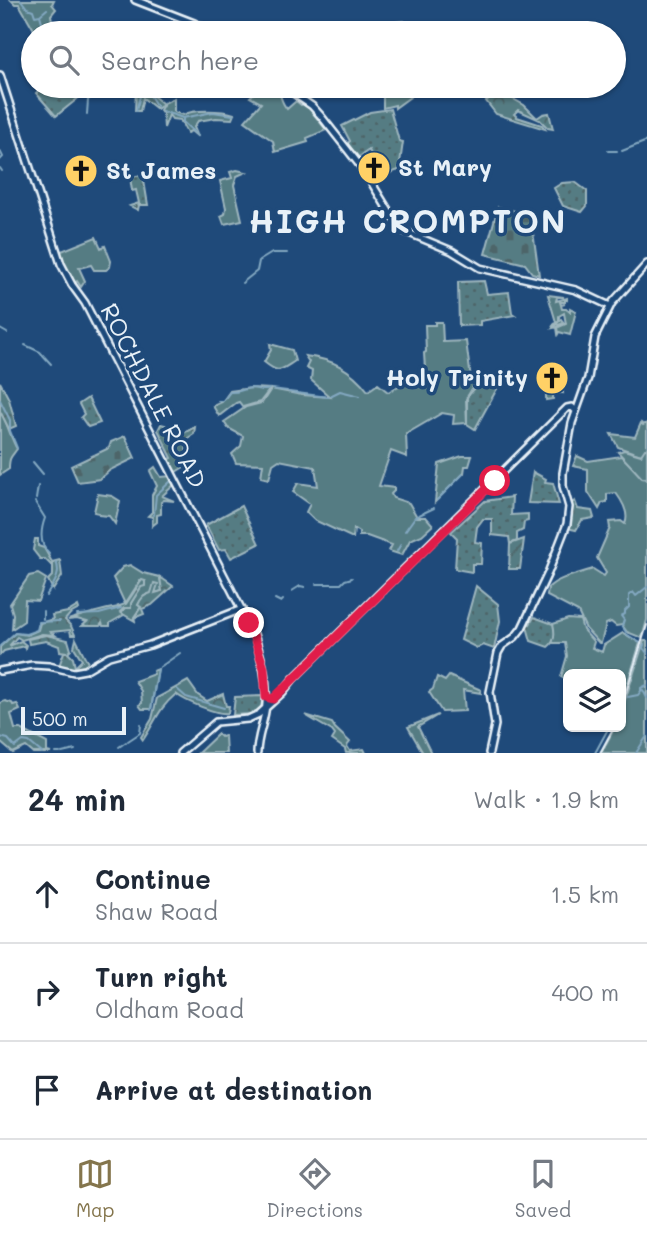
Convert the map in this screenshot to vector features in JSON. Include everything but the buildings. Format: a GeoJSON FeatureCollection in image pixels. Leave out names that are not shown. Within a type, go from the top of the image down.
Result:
{"type":"FeatureCollection","features":[{"type":"Feature","properties":{"kind":"main road"},"geometry":{"type":"LineString","coordinates":[[135,0],[189,21]]}},
{"type":"Feature","properties":{"kind":"main road","name":"ROCHDALE ROAD"},"geometry":{"type":"LineString","coordinates":[[0,75],[66,276],[85,303],[256,637],[268,698]]}},
{"type":"Feature","properties":{"kind":"main road"},"geometry":{"type":"LineString","coordinates":[[301,98],[313,106],[365,172],[404,231],[445,248],[480,268],[576,290],[610,306]]}},
{"type":"Feature","properties":{"kind":"main road"},"geometry":{"type":"LineString","coordinates":[[489,753],[495,725],[490,692],[500,648],[522,628],[555,557],[569,516],[562,476],[571,414],[587,383],[595,337],[610,306],[647,264]]}},
{"type":"Feature","properties":{"kind":"main road"},"geometry":{"type":"LineString","coordinates":[[180,753],[216,722],[248,718],[264,709],[516,460],[560,418],[571,414]]}},
{"type":"Feature","properties":{"kind":"main road"},"geometry":{"type":"LineString","coordinates":[[408,559],[416,558]]}},
{"type":"Feature","properties":{"kind":"main road"},"geometry":{"type":"LineString","coordinates":[[0,671],[29,665],[74,672],[85,670],[109,656],[150,645],[242,609]]}},
{"type":"Feature","properties":{"kind":"main road"},"geometry":{"type":"LineString","coordinates":[[257,753],[261,722],[268,698],[284,689]]}},
{"type":"Feature","properties":{"kind":"main road"},"geometry":{"type":"LineString","coordinates":[[248,718],[261,722]]}},
{"type":"Feature","properties":{"kind":"green space"},"geometry":{"type":"Polygon","coordinates":[[[11,0],[54,0],[52,4],[56,9],[51,15],[52,21],[29,21],[19,4],[11,0]]]}},
{"type":"Feature","properties":{"kind":"green space"},"geometry":{"type":"Polygon","coordinates":[[[40,98],[78,98],[56,116],[40,98]]]}},
{"type":"Feature","properties":{"kind":"green space"},"geometry":{"type":"Polygon","coordinates":[[[136,98],[143,98],[140,111],[135,111],[136,98]]]}},
{"type":"Feature","properties":{"kind":"green space"},"geometry":{"type":"Polygon","coordinates":[[[143,98],[156,98],[162,103],[157,109],[143,98]]]}},
{"type":"Feature","properties":{"kind":"green space"},"geometry":{"type":"Polygon","coordinates":[[[174,98],[174,112],[183,115],[208,111],[234,114],[232,119],[198,121],[194,127],[198,137],[191,131],[187,133],[180,120],[172,119],[169,115],[164,128],[160,110],[164,103],[174,98]]]}},
{"type":"Feature","properties":{"kind":"green space"},"geometry":{"type":"Polygon","coordinates":[[[252,98],[282,98],[287,109],[296,101],[301,105],[305,102],[315,111],[313,113],[326,130],[307,138],[308,142],[275,152],[273,141],[245,121],[261,103],[252,98]]]}},
{"type":"Feature","properties":{"kind":"green space"},"geometry":{"type":"Polygon","coordinates":[[[383,98],[409,98],[395,108],[395,105],[383,108],[383,98]]]}},
{"type":"Feature","properties":{"kind":"green space"},"geometry":{"type":"Polygon","coordinates":[[[491,98],[512,98],[524,105],[537,118],[549,113],[553,129],[518,110],[514,114],[517,117],[542,125],[545,129],[496,114],[486,101],[491,98]]]}},
{"type":"Feature","properties":{"kind":"green space"},"geometry":{"type":"Polygon","coordinates":[[[390,109],[399,141],[403,142],[399,170],[390,173],[389,168],[378,169],[369,150],[356,159],[346,145],[350,141],[342,126],[370,112],[390,109]]]}},
{"type":"Feature","properties":{"kind":"green space"},"geometry":{"type":"Polygon","coordinates":[[[230,172],[246,172],[237,176],[234,185],[242,220],[224,224],[221,216],[225,214],[226,208],[220,181],[232,178],[230,172]]]}},
{"type":"Feature","properties":{"kind":"green space"},"geometry":{"type":"Polygon","coordinates":[[[143,175],[148,205],[139,205],[138,210],[130,206],[139,203],[136,190],[132,191],[130,177],[143,175]]]}},
{"type":"Feature","properties":{"kind":"green space"},"geometry":{"type":"Polygon","coordinates":[[[575,182],[587,191],[587,206],[582,212],[563,206],[554,188],[562,183],[575,182]]]}},
{"type":"Feature","properties":{"kind":"green space"},"geometry":{"type":"Polygon","coordinates":[[[498,207],[515,211],[530,210],[539,275],[532,273],[525,264],[485,254],[498,207]]]}},
{"type":"Feature","properties":{"kind":"green space"},"geometry":{"type":"Polygon","coordinates":[[[96,237],[101,248],[105,246],[111,261],[110,267],[106,270],[94,270],[91,265],[79,268],[85,281],[81,287],[77,281],[72,284],[59,252],[96,237]]]}},
{"type":"Feature","properties":{"kind":"green space"},"geometry":{"type":"Polygon","coordinates":[[[484,281],[487,294],[509,292],[512,313],[515,315],[480,321],[480,325],[459,326],[458,282],[484,281]]]}},
{"type":"Feature","properties":{"kind":"green space"},"geometry":{"type":"Polygon","coordinates":[[[548,295],[564,297],[557,297],[556,301],[567,298],[565,302],[560,302],[562,309],[570,312],[570,308],[576,311],[570,335],[558,334],[557,327],[553,328],[561,319],[564,323],[558,325],[559,327],[566,324],[564,313],[552,327],[556,322],[548,295]]]}},
{"type":"Feature","properties":{"kind":"green space"},"geometry":{"type":"Polygon","coordinates":[[[435,322],[442,322],[443,342],[466,341],[471,379],[477,380],[466,399],[467,423],[453,424],[454,415],[442,413],[406,434],[407,457],[391,451],[379,486],[394,488],[391,494],[393,498],[409,503],[417,517],[426,517],[433,525],[422,535],[410,540],[402,555],[389,551],[392,545],[367,536],[359,536],[359,532],[354,529],[353,538],[314,520],[306,512],[310,504],[293,492],[298,483],[318,486],[315,467],[279,460],[273,464],[269,479],[261,477],[263,464],[236,463],[232,454],[241,446],[243,436],[228,428],[224,422],[246,407],[262,403],[271,389],[330,397],[311,380],[312,371],[306,368],[309,362],[305,356],[340,366],[368,391],[378,384],[388,392],[409,380],[421,380],[422,371],[425,369],[425,325],[435,325],[435,322]]]}},
{"type":"Feature","properties":{"kind":"green space"},"geometry":{"type":"Polygon","coordinates":[[[270,344],[292,350],[295,361],[279,370],[269,366],[264,362],[271,350],[270,344]]]}},
{"type":"Feature","properties":{"kind":"green space"},"geometry":{"type":"Polygon","coordinates":[[[546,369],[550,370],[550,374],[559,375],[563,393],[553,392],[553,399],[546,400],[546,369]]]}},
{"type":"Feature","properties":{"kind":"green space"},"geometry":{"type":"Polygon","coordinates":[[[490,374],[499,385],[475,429],[467,424],[467,397],[475,388],[477,380],[490,374]]]}},
{"type":"Feature","properties":{"kind":"green space"},"geometry":{"type":"Polygon","coordinates":[[[0,382],[9,399],[16,426],[9,429],[0,411],[0,382]]]}},
{"type":"Feature","properties":{"kind":"green space"},"geometry":{"type":"Polygon","coordinates":[[[270,389],[260,402],[243,407],[239,402],[236,403],[219,416],[213,406],[222,402],[230,391],[270,389]]]}},
{"type":"Feature","properties":{"kind":"green space"},"geometry":{"type":"Polygon","coordinates":[[[88,398],[100,423],[88,427],[81,417],[84,414],[79,404],[88,398]]]}},
{"type":"Feature","properties":{"kind":"green space"},"geometry":{"type":"Polygon","coordinates":[[[0,411],[17,449],[9,462],[9,469],[0,475],[0,411]]]}},
{"type":"Feature","properties":{"kind":"green space"},"geometry":{"type":"Polygon","coordinates":[[[641,423],[647,423],[647,449],[641,455],[618,447],[611,434],[635,437],[641,423]]]}},
{"type":"Feature","properties":{"kind":"green space"},"geometry":{"type":"Polygon","coordinates":[[[161,424],[168,427],[176,437],[195,427],[194,434],[188,438],[184,467],[174,473],[168,460],[172,458],[158,430],[161,424]]]}},
{"type":"Feature","properties":{"kind":"green space"},"geometry":{"type":"Polygon","coordinates":[[[125,436],[135,458],[110,470],[100,479],[78,482],[71,466],[109,448],[111,442],[125,436]]]}},
{"type":"Feature","properties":{"kind":"green space"},"geometry":{"type":"Polygon","coordinates":[[[645,449],[647,479],[642,478],[618,452],[624,450],[641,455],[645,449]]]}},
{"type":"Feature","properties":{"kind":"green space"},"geometry":{"type":"Polygon","coordinates":[[[462,456],[472,456],[469,466],[465,466],[464,473],[435,502],[439,464],[462,456]]]}},
{"type":"Feature","properties":{"kind":"green space"},"geometry":{"type":"Polygon","coordinates":[[[577,456],[588,461],[621,456],[647,479],[647,620],[642,638],[627,632],[622,625],[616,626],[611,622],[606,624],[599,643],[586,629],[578,612],[547,596],[548,588],[569,576],[593,569],[604,576],[606,573],[597,558],[610,528],[609,522],[621,521],[625,524],[627,516],[616,493],[607,494],[607,502],[602,503],[599,509],[588,492],[588,469],[573,466],[577,456]]]}},
{"type":"Feature","properties":{"kind":"green space"},"geometry":{"type":"Polygon","coordinates":[[[155,467],[161,477],[172,476],[176,483],[162,496],[174,501],[161,502],[161,514],[157,515],[157,522],[152,526],[153,517],[148,516],[152,512],[152,495],[157,486],[150,471],[155,467]]]}},
{"type":"Feature","properties":{"kind":"green space"},"geometry":{"type":"Polygon","coordinates":[[[533,472],[546,479],[545,482],[553,483],[559,504],[528,503],[533,472]]]}},
{"type":"Feature","properties":{"kind":"green space"},"geometry":{"type":"Polygon","coordinates":[[[98,494],[112,496],[120,501],[115,524],[109,516],[94,512],[98,494]]]}},
{"type":"Feature","properties":{"kind":"green space"},"geometry":{"type":"Polygon","coordinates":[[[512,497],[511,515],[528,514],[523,530],[517,533],[517,541],[510,544],[509,537],[492,535],[492,519],[483,519],[477,527],[475,542],[482,543],[481,564],[472,564],[472,572],[455,569],[457,538],[451,532],[485,501],[512,497]]]}},
{"type":"Feature","properties":{"kind":"green space"},"geometry":{"type":"Polygon","coordinates":[[[575,501],[578,509],[592,511],[594,518],[582,520],[576,530],[567,528],[571,503],[575,501]]]}},
{"type":"Feature","properties":{"kind":"green space"},"geometry":{"type":"Polygon","coordinates":[[[241,506],[259,544],[231,558],[226,549],[219,550],[206,525],[241,506]]]}},
{"type":"Feature","properties":{"kind":"green space"},"geometry":{"type":"Polygon","coordinates":[[[35,539],[38,539],[38,546],[44,548],[52,562],[60,560],[62,576],[53,590],[48,580],[53,575],[53,563],[51,565],[45,559],[40,559],[33,550],[35,539]]]}},
{"type":"Feature","properties":{"kind":"green space"},"geometry":{"type":"Polygon","coordinates":[[[524,539],[520,569],[509,569],[510,544],[524,539]]]}},
{"type":"Feature","properties":{"kind":"green space"},"geometry":{"type":"Polygon","coordinates":[[[130,565],[143,573],[160,577],[162,591],[144,596],[138,605],[141,607],[134,617],[135,621],[121,613],[125,608],[131,608],[131,603],[145,581],[140,581],[125,604],[113,578],[123,567],[130,565]]]}},
{"type":"Feature","properties":{"kind":"green space"},"geometry":{"type":"Polygon","coordinates":[[[38,574],[46,579],[38,601],[25,600],[24,621],[12,629],[13,614],[10,604],[29,576],[38,574]]]}},
{"type":"Feature","properties":{"kind":"green space"},"geometry":{"type":"Polygon","coordinates":[[[160,577],[173,586],[152,605],[142,609],[144,614],[134,618],[141,607],[138,605],[140,600],[151,593],[154,583],[158,584],[155,593],[162,591],[160,577]]]}},
{"type":"Feature","properties":{"kind":"green space"},"geometry":{"type":"Polygon","coordinates":[[[142,580],[145,581],[145,586],[141,587],[131,603],[131,608],[124,608],[120,612],[124,615],[110,623],[110,626],[103,626],[102,623],[100,626],[82,626],[87,622],[68,620],[121,607],[119,606],[126,604],[142,580]]]}},
{"type":"Feature","properties":{"kind":"green space"},"geometry":{"type":"Polygon","coordinates":[[[476,586],[498,604],[500,621],[494,649],[483,645],[477,648],[461,640],[476,586]]]}},
{"type":"Feature","properties":{"kind":"green space"},"geometry":{"type":"Polygon","coordinates":[[[78,606],[79,609],[65,620],[75,635],[71,635],[70,630],[22,640],[17,637],[9,646],[21,641],[26,645],[25,648],[24,646],[4,651],[0,655],[0,647],[15,633],[27,635],[38,630],[40,623],[53,619],[52,615],[68,612],[78,606]]]}},
{"type":"Feature","properties":{"kind":"green space"},"geometry":{"type":"Polygon","coordinates":[[[534,617],[553,624],[554,637],[548,647],[531,641],[526,623],[530,624],[534,617]]]}},
{"type":"Feature","properties":{"kind":"green space"},"geometry":{"type":"Polygon","coordinates":[[[568,619],[580,620],[583,630],[594,642],[592,648],[602,652],[604,645],[623,633],[640,643],[626,689],[626,669],[563,669],[567,656],[565,643],[552,643],[553,624],[568,619]]]}},
{"type":"Feature","properties":{"kind":"green space"},"geometry":{"type":"Polygon","coordinates":[[[46,635],[68,640],[71,650],[68,653],[73,658],[75,667],[82,660],[74,647],[76,639],[89,665],[78,670],[59,666],[64,652],[67,652],[60,651],[59,646],[46,641],[29,644],[28,639],[46,635]]]}},
{"type":"Feature","properties":{"kind":"green space"},"geometry":{"type":"Polygon","coordinates":[[[644,641],[647,641],[647,753],[601,753],[612,732],[626,732],[626,697],[644,641]]]}},
{"type":"Feature","properties":{"kind":"green space"},"geometry":{"type":"Polygon","coordinates":[[[158,669],[151,709],[142,709],[139,705],[142,703],[141,691],[135,681],[154,674],[153,671],[158,669]]]}},
{"type":"Feature","properties":{"kind":"green space"},"geometry":{"type":"Polygon","coordinates":[[[449,676],[481,690],[481,693],[463,690],[465,711],[442,712],[429,692],[433,689],[437,677],[445,681],[449,676]]]}},
{"type":"Feature","properties":{"kind":"green space"},"geometry":{"type":"Polygon","coordinates":[[[188,681],[198,695],[207,701],[223,694],[226,706],[229,706],[228,713],[201,707],[176,694],[161,710],[143,740],[141,737],[152,719],[157,698],[188,681]]]}},
{"type":"Feature","properties":{"kind":"green space"},"geometry":{"type":"Polygon","coordinates":[[[263,696],[261,708],[253,714],[233,715],[235,697],[263,696]]]}},
{"type":"Feature","properties":{"kind":"green space"},"geometry":{"type":"Polygon","coordinates":[[[5,701],[17,704],[20,710],[11,714],[15,729],[21,729],[47,743],[47,752],[51,753],[33,753],[26,747],[13,753],[0,742],[0,703],[5,701]]]}},
{"type":"Feature","properties":{"kind":"green space"},"geometry":{"type":"Polygon","coordinates":[[[305,715],[332,723],[350,742],[347,746],[350,751],[364,749],[366,753],[346,753],[345,749],[332,740],[335,735],[332,731],[305,715]]]}},
{"type":"Feature","properties":{"kind":"green space"},"geometry":{"type":"Polygon","coordinates":[[[438,715],[418,727],[431,753],[423,753],[408,727],[438,715]]]}},
{"type":"Feature","properties":{"kind":"green space"},"geometry":{"type":"Polygon","coordinates":[[[218,734],[225,736],[226,753],[198,753],[218,734]]]}},
{"type":"Feature","properties":{"kind":"waterway"},"geometry":{"type":"LineString","coordinates":[[21,0],[27,8],[33,10],[35,16],[40,15],[42,21]]}},
{"type":"Feature","properties":{"kind":"waterway"},"geometry":{"type":"LineString","coordinates":[[40,15],[47,9]]}},
{"type":"Feature","properties":{"kind":"waterway"},"geometry":{"type":"LineString","coordinates":[[87,114],[90,98]]}},
{"type":"Feature","properties":{"kind":"waterway"},"geometry":{"type":"LineString","coordinates":[[136,111],[139,98]]}},
{"type":"Feature","properties":{"kind":"waterway"},"geometry":{"type":"LineString","coordinates":[[152,98],[157,107]]}},
{"type":"Feature","properties":{"kind":"waterway"},"geometry":{"type":"LineString","coordinates":[[162,111],[183,118],[183,122],[198,136]]}},
{"type":"Feature","properties":{"kind":"waterway"},"geometry":{"type":"LineString","coordinates":[[183,118],[213,112],[233,115]]}},
{"type":"Feature","properties":{"kind":"waterway"},"geometry":{"type":"LineString","coordinates":[[622,151],[647,141]]}},
{"type":"Feature","properties":{"kind":"waterway"},"geometry":{"type":"LineString","coordinates":[[0,151],[3,157],[0,160]]}},
{"type":"Feature","properties":{"kind":"waterway"},"geometry":{"type":"LineString","coordinates":[[608,151],[617,151]]}},
{"type":"Feature","properties":{"kind":"waterway"},"geometry":{"type":"LineString","coordinates":[[242,283],[257,271],[259,261],[272,253],[287,253]]}},
{"type":"Feature","properties":{"kind":"waterway"},"geometry":{"type":"LineString","coordinates":[[0,329],[7,333]]}},
{"type":"Feature","properties":{"kind":"waterway"},"geometry":{"type":"LineString","coordinates":[[25,345],[40,352],[51,364]]}},
{"type":"Feature","properties":{"kind":"waterway"},"geometry":{"type":"LineString","coordinates":[[218,401],[223,401],[230,392],[252,388],[269,389]]}},
{"type":"Feature","properties":{"kind":"waterway"},"geometry":{"type":"LineString","coordinates":[[272,389],[287,391]]}},
{"type":"Feature","properties":{"kind":"waterway"},"geometry":{"type":"LineString","coordinates":[[289,392],[328,397],[340,391],[360,396]]}},
{"type":"Feature","properties":{"kind":"waterway"},"geometry":{"type":"LineString","coordinates":[[0,400],[10,420],[10,431],[17,448]]}},
{"type":"Feature","properties":{"kind":"waterway"},"geometry":{"type":"LineString","coordinates":[[33,462],[43,474]]}},
{"type":"Feature","properties":{"kind":"waterway"},"geometry":{"type":"LineString","coordinates":[[437,500],[463,474]]}},
{"type":"Feature","properties":{"kind":"waterway"},"geometry":{"type":"LineString","coordinates":[[154,515],[156,495],[171,481]]}},
{"type":"Feature","properties":{"kind":"waterway"},"geometry":{"type":"LineString","coordinates":[[36,499],[38,486]]}},
{"type":"Feature","properties":{"kind":"waterway"},"geometry":{"type":"LineString","coordinates":[[35,502],[45,518],[42,536],[49,554]]}},
{"type":"Feature","properties":{"kind":"waterway"},"geometry":{"type":"LineString","coordinates":[[405,531],[415,517],[434,508]]}},
{"type":"Feature","properties":{"kind":"waterway"},"geometry":{"type":"LineString","coordinates":[[397,551],[401,544]]}},
{"type":"Feature","properties":{"kind":"waterway"},"geometry":{"type":"LineString","coordinates":[[46,596],[57,575],[56,562]]}},
{"type":"Feature","properties":{"kind":"waterway"},"geometry":{"type":"LineString","coordinates":[[316,584],[341,584],[352,578]]}},
{"type":"Feature","properties":{"kind":"waterway"},"geometry":{"type":"LineString","coordinates":[[292,591],[300,586],[305,587]]}},
{"type":"Feature","properties":{"kind":"waterway"},"geometry":{"type":"LineString","coordinates":[[626,632],[621,616],[629,607],[629,595],[633,592],[636,596],[647,587]]}},
{"type":"Feature","properties":{"kind":"waterway"},"geometry":{"type":"LineString","coordinates":[[275,599],[281,602],[283,600]]}},
{"type":"Feature","properties":{"kind":"waterway"},"geometry":{"type":"LineString","coordinates":[[77,615],[99,614],[121,608]]}},
{"type":"Feature","properties":{"kind":"waterway"},"geometry":{"type":"LineString","coordinates":[[43,611],[43,619]]}},
{"type":"Feature","properties":{"kind":"waterway"},"geometry":{"type":"LineString","coordinates":[[0,646],[15,633],[26,634],[37,630],[39,622],[60,621]]}},
{"type":"Feature","properties":{"kind":"waterway"},"geometry":{"type":"LineString","coordinates":[[626,634],[640,643]]}},
{"type":"Feature","properties":{"kind":"waterway"},"geometry":{"type":"LineString","coordinates":[[644,645],[647,653]]}},
{"type":"Feature","properties":{"kind":"waterway"},"geometry":{"type":"LineString","coordinates":[[160,667],[180,653]]}},
{"type":"Feature","properties":{"kind":"waterway"},"geometry":{"type":"LineString","coordinates":[[156,682],[158,669]]}},
{"type":"Feature","properties":{"kind":"waterway"},"geometry":{"type":"LineString","coordinates":[[151,710],[155,684]]}},
{"type":"Feature","properties":{"kind":"waterway"},"geometry":{"type":"LineString","coordinates":[[628,697],[638,695],[641,688],[647,685]]}},
{"type":"Feature","properties":{"kind":"waterway"},"geometry":{"type":"LineString","coordinates":[[177,689],[186,697],[224,708]]}},
{"type":"Feature","properties":{"kind":"waterway"},"geometry":{"type":"LineString","coordinates":[[643,690],[647,698]]}},
{"type":"Feature","properties":{"kind":"waterway"},"geometry":{"type":"LineString","coordinates":[[128,741],[140,733],[141,725]]}},
{"type":"Feature","properties":{"kind":"waterway"},"geometry":{"type":"LineString","coordinates":[[595,753],[606,732]]}},
{"type":"Feature","properties":{"kind":"waterway"},"geometry":{"type":"LineString","coordinates":[[636,753],[647,736]]}},
{"type":"Feature","properties":{"kind":"waterway"},"geometry":{"type":"LineString","coordinates":[[0,737],[8,739],[15,747],[23,741],[29,742],[42,753]]}},
{"type":"Feature","properties":{"kind":"waterway"},"geometry":{"type":"LineString","coordinates":[[119,747],[126,742]]}},
{"type":"Feature","properties":{"kind":"waterway"},"geometry":{"type":"LineString","coordinates":[[62,753],[75,750]]}},
{"type":"Feature","properties":{"kind":"tram line"},"geometry":{"type":"LineString","coordinates":[[626,692],[647,625]]}},
{"type":"Feature","properties":{"kind":"tram line"},"geometry":{"type":"LineString","coordinates":[[600,753],[611,732]]}},
{"type":"Feature","properties":{"kind":"place","name":"St Mary"},"geometry":{"type":"Point","coordinates":[374,168]}},
{"type":"Feature","properties":{"kind":"place","name":"St James"},"geometry":{"type":"Point","coordinates":[81,171]}},
{"type":"Feature","properties":{"kind":"place","name":"Holy Trinity"},"geometry":{"type":"Point","coordinates":[552,378]}},
{"type":"Feature","properties":{"kind":"district","name":"HIGH CROMPTON"},"geometry":{"type":"Point","coordinates":[408,222]}},
{"type":"Feature","properties":{"kind":"route"},"geometry":{"type":"LineString","coordinates":[[249,623],[264,668],[266,697],[273,699],[495,481]]}}]}
